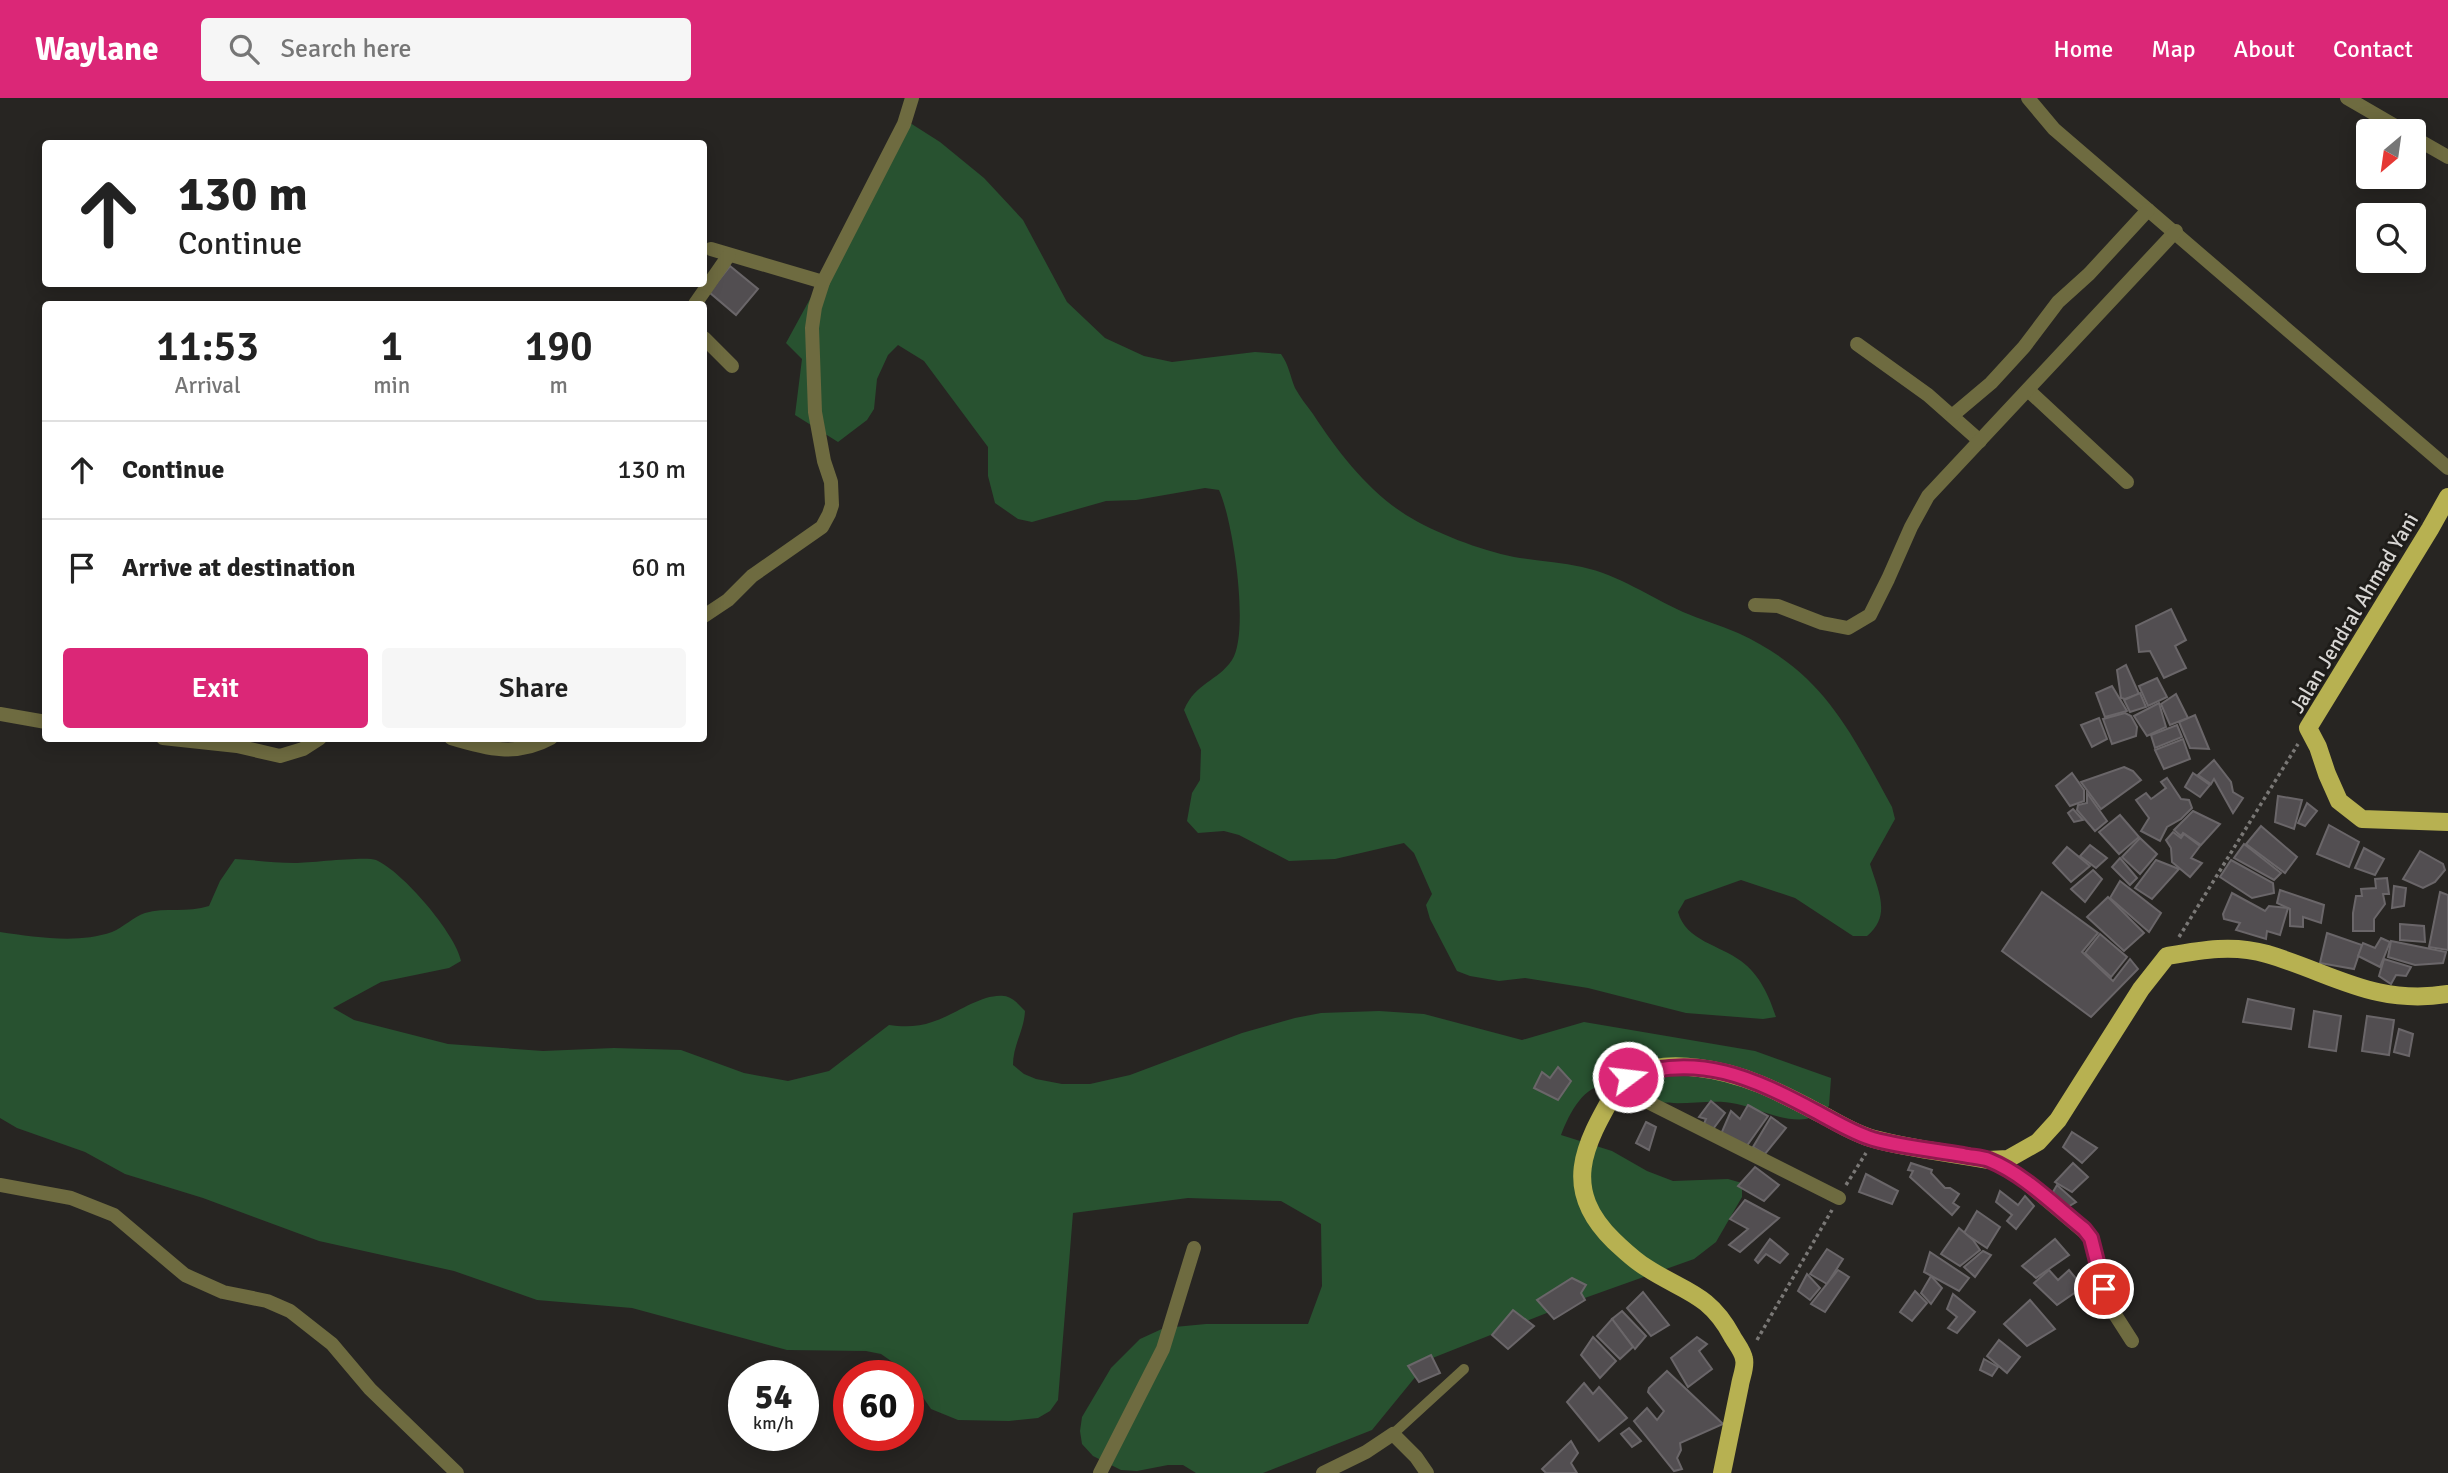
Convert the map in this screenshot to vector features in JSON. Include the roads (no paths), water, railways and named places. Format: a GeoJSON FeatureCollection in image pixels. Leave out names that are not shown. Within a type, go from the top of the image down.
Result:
{"type":"FeatureCollection","features":[{"type":"Feature","properties":{"kind":"main road","name":"Jalan Jendral Ahmad Yani"},"geometry":{"type":"LineString","coordinates":[[2448,497],[2308,728],[2339,801],[2362,819],[2448,822]]}},
{"type":"Feature","properties":{"kind":"main road"},"geometry":{"type":"LineString","coordinates":[[1722,1473],[1745,1360],[1721,1317],[1707,1302],[1647,1269],[1629,1255],[1597,1224],[1585,1201],[1581,1183],[1584,1161],[1597,1124],[1618,1087],[1628,1077],[1646,1070],[1671,1066],[1698,1067],[1762,1083],[1851,1130],[1874,1139],[1989,1160],[2008,1159],[2038,1142],[2059,1120],[2124,1014],[2167,956],[2215,948],[2249,950],[2267,954],[2362,990],[2418,997],[2448,994]]}},
{"type":"Feature","properties":{"kind":"street"},"geometry":{"type":"LineString","coordinates":[[707,614],[728,600],[752,576],[822,527],[829,514],[832,505],[831,482],[824,461],[815,412],[812,328],[815,307],[823,282],[904,124],[912,98]]}},
{"type":"Feature","properties":{"kind":"street"},"geometry":{"type":"LineString","coordinates":[[2028,98],[2054,129],[2448,468]]}},
{"type":"Feature","properties":{"kind":"street"},"geometry":{"type":"LineString","coordinates":[[2347,98],[2383,119]]}},
{"type":"Feature","properties":{"kind":"street"},"geometry":{"type":"LineString","coordinates":[[2426,144],[2448,157]]}},
{"type":"Feature","properties":{"kind":"street"},"geometry":{"type":"LineString","coordinates":[[1953,415],[1991,383],[2024,347],[2058,302],[2114,248],[2148,210]]}},
{"type":"Feature","properties":{"kind":"street"},"geometry":{"type":"LineString","coordinates":[[1755,605],[1778,606],[1822,624],[1848,628],[1870,615],[1910,527],[1928,496],[2176,232]]}},
{"type":"Feature","properties":{"kind":"street"},"geometry":{"type":"LineString","coordinates":[[711,249],[823,282]]}},
{"type":"Feature","properties":{"kind":"street"},"geometry":{"type":"LineString","coordinates":[[707,287],[729,255]]}},
{"type":"Feature","properties":{"kind":"street"},"geometry":{"type":"LineString","coordinates":[[707,341],[732,366]]}},
{"type":"Feature","properties":{"kind":"street"},"geometry":{"type":"LineString","coordinates":[[1857,344],[1953,415],[1980,442]]}},
{"type":"Feature","properties":{"kind":"street"},"geometry":{"type":"LineString","coordinates":[[2028,390],[2127,482]]}},
{"type":"Feature","properties":{"kind":"street"},"geometry":{"type":"LineString","coordinates":[[0,714],[42,721]]}},
{"type":"Feature","properties":{"kind":"street"},"geometry":{"type":"LineString","coordinates":[[196,742],[280,756],[289,755],[304,744]]}},
{"type":"Feature","properties":{"kind":"street"},"geometry":{"type":"LineString","coordinates":[[469,742],[511,751],[532,748],[543,742]]}},
{"type":"Feature","properties":{"kind":"street"},"geometry":{"type":"LineString","coordinates":[[1618,1087],[1839,1198]]}},
{"type":"Feature","properties":{"kind":"street"},"geometry":{"type":"LineString","coordinates":[[1989,1160],[2020,1178],[2091,1238],[2107,1302],[2132,1342]]}},
{"type":"Feature","properties":{"kind":"street"},"geometry":{"type":"LineString","coordinates":[[0,1185],[71,1198],[114,1215],[185,1275],[223,1292],[267,1301],[290,1311],[332,1344],[370,1389],[457,1473]]}},
{"type":"Feature","properties":{"kind":"street"},"geometry":{"type":"LineString","coordinates":[[1100,1473],[1163,1349],[1194,1248]]}},
{"type":"Feature","properties":{"kind":"street"},"geometry":{"type":"LineString","coordinates":[[1323,1473],[1367,1452],[1393,1434],[1416,1457],[1427,1473]]}},
{"type":"Feature","properties":{"kind":"lane"},"geometry":{"type":"LineString","coordinates":[[1393,1434],[1464,1369]]}}]}
